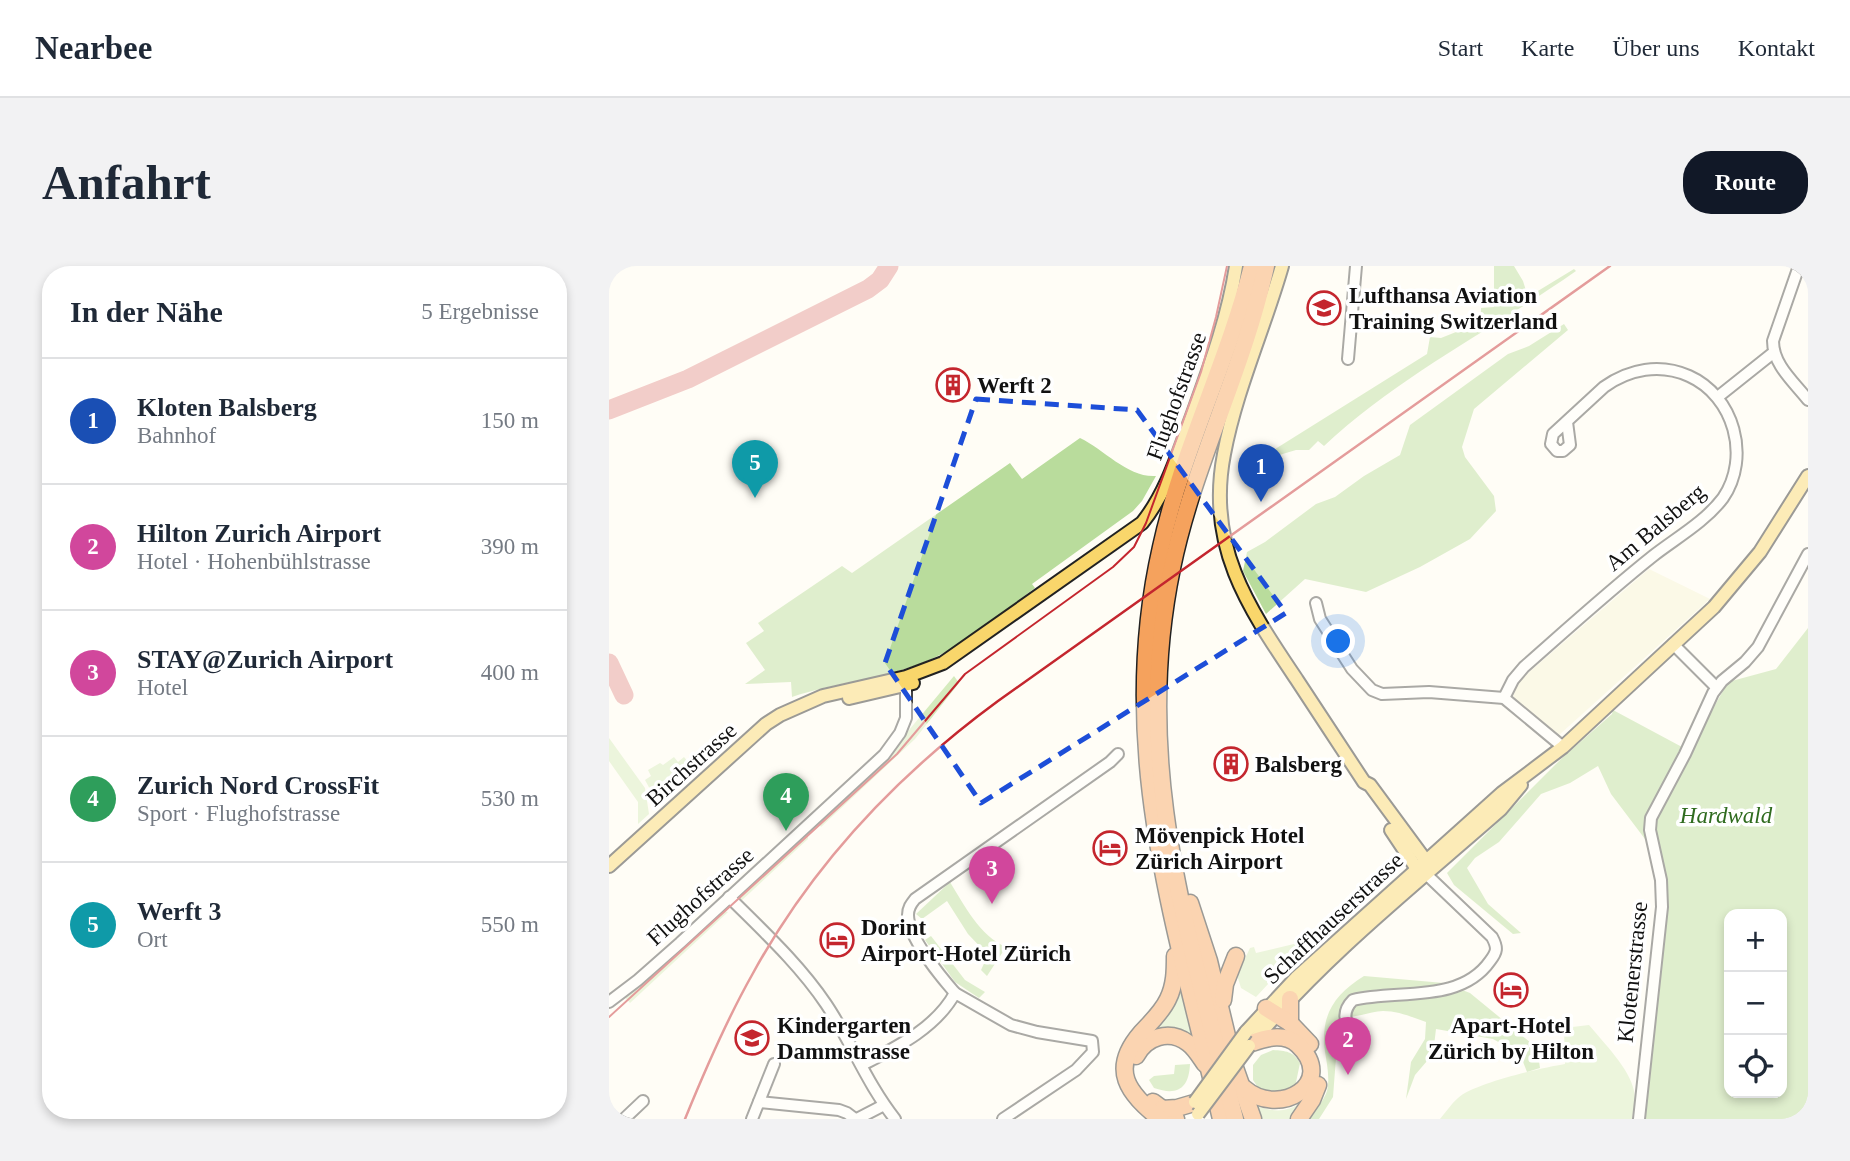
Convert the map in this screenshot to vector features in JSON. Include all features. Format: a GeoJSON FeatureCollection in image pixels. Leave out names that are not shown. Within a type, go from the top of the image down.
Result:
{"type":"FeatureCollection","features":[{"type":"Feature","properties":{"kind":"highway"},"geometry":{"type":"LineString","coordinates":[[1221,1119],[1174,929],[1157,841],[1147,769],[1144,690],[1148,621],[1156,567],[1174,498],[1230,343],[1252,266]]}},
{"type":"Feature","properties":{"kind":"highway"},"geometry":{"type":"LineString","coordinates":[[1235,1119],[1185,924],[1167,834],[1160,776],[1157,706],[1160,644],[1168,589],[1187,512],[1241,355],[1266,266]]}},
{"type":"Feature","properties":{"kind":"highway"},"geometry":{"type":"LineString","coordinates":[[1167,834],[1209,961],[1222,1016],[1253,1119]]}},
{"type":"Feature","properties":{"kind":"highway"},"geometry":{"type":"LineString","coordinates":[[1166,1116],[1133,1095],[1124,1069],[1132,1045],[1171,993],[1175,970],[1174,929]]}},
{"type":"Feature","properties":{"kind":"highway"},"geometry":{"type":"LineString","coordinates":[[1209,961],[1226,964],[1236,956],[1225,984],[1222,1016]]}},
{"type":"Feature","properties":{"kind":"highway"},"geometry":{"type":"LineString","coordinates":[[1276,1016],[1290,999]]}},
{"type":"Feature","properties":{"kind":"highway"},"geometry":{"type":"LineString","coordinates":[[1241,1084],[1252,1098],[1267,1106],[1287,1106],[1300,1098],[1309,1085],[1311,1068],[1307,1054],[1276,1016]]}},
{"type":"Feature","properties":{"kind":"highway"},"geometry":{"type":"LineString","coordinates":[[1276,1016],[1312,1048],[1320,1069],[1314,1095],[1299,1119]]}},
{"type":"Feature","properties":{"kind":"highway"},"geometry":{"type":"LineString","coordinates":[[1166,1116],[1135,1083],[1133,1065],[1143,1045],[1159,1036],[1179,1038],[1189,1044],[1210,1070]]}},
{"type":"Feature","properties":{"kind":"highway"},"geometry":{"type":"LineString","coordinates":[[1249,1040],[1276,1037],[1294,1041]]}},
{"type":"Feature","properties":{"kind":"highway"},"geometry":{"type":"LineString","coordinates":[[1166,1116],[1177,1108],[1196,1110]]}},
{"type":"Feature","properties":{"kind":"main road","name":"Flughofstrasse"},"geometry":{"type":"LineString","coordinates":[[905,682],[961,652],[1142,523],[1153,509],[1172,471],[1226,319],[1236,266]]}},
{"type":"Feature","properties":{"kind":"main road"},"geometry":{"type":"LineString","coordinates":[[1282,266],[1224,454],[1220,495],[1223,536],[1233,572],[1249,607],[1364,782],[1366,792],[1423,869]]}},
{"type":"Feature","properties":{"kind":"main road","name":"Schaffhauserstrasse"},"geometry":{"type":"LineString","coordinates":[[1183,1119],[1196,1110],[1249,1040],[1276,1016],[1296,978],[1423,869],[1501,809],[1534,771],[1714,607],[1761,552],[1808,476]]}},
{"type":"Feature","properties":{"kind":"main road","name":"Birchstrasse"},"geometry":{"type":"LineString","coordinates":[[609,866],[767,724],[807,704],[827,703],[905,682]]}},
{"type":"Feature","properties":{"kind":"main road","name":"Schaffhauserstrasse"},"geometry":{"type":"LineString","coordinates":[[1290,999],[1423,869]]}},
{"type":"Feature","properties":{"kind":"street"},"geometry":{"type":"LineString","coordinates":[[1348,359],[1356,266]]}},
{"type":"Feature","properties":{"kind":"street"},"geometry":{"type":"LineString","coordinates":[[1799,266],[1773,341],[1773,353],[1808,400]]}},
{"type":"Feature","properties":{"kind":"street"},"geometry":{"type":"LineString","coordinates":[[1567,422],[1609,383],[1627,374],[1663,369],[1685,374],[1719,396],[1773,353]]}},
{"type":"Feature","properties":{"kind":"street","name":"Am Balsberg"},"geometry":{"type":"LineString","coordinates":[[1504,698],[1513,680],[1524,667],[1643,564],[1705,517],[1721,500],[1733,477],[1737,449],[1733,428],[1719,396]]}},
{"type":"Feature","properties":{"kind":"street"},"geometry":{"type":"LineString","coordinates":[[1673,644],[1716,687],[1758,647],[1808,554]]}},
{"type":"Feature","properties":{"kind":"street"},"geometry":{"type":"LineString","coordinates":[[1315,603],[1320,619],[1352,669],[1372,690],[1382,694],[1429,692],[1504,698],[1563,747]]}},
{"type":"Feature","properties":{"kind":"street","name":"Flughofstrasse"},"geometry":{"type":"LineString","coordinates":[[609,1002],[638,981],[884,755],[896,741],[907,712],[905,682]]}},
{"type":"Feature","properties":{"kind":"street","name":"Klotenerstrasse"},"geometry":{"type":"LineString","coordinates":[[1639,1119],[1662,907],[1661,880],[1650,824],[1654,809],[1685,754],[1716,687]]}},
{"type":"Feature","properties":{"kind":"street"},"geometry":{"type":"LineString","coordinates":[[1003,1119],[1076,1070],[1090,1057],[1094,1047],[1092,1041],[1011,1025],[955,993],[937,973],[909,923],[909,908],[915,899],[1118,754]]}},
{"type":"Feature","properties":{"kind":"street"},"geometry":{"type":"LineString","coordinates":[[1352,1031],[1347,1026],[1345,1014],[1353,1000],[1452,987],[1473,978],[1487,966],[1496,953],[1497,946],[1492,937],[1423,869]]}},
{"type":"Feature","properties":{"kind":"street"},"geometry":{"type":"LineString","coordinates":[[729,897],[810,982],[837,1020],[884,1105],[895,1119]]}},
{"type":"Feature","properties":{"kind":"street"},"geometry":{"type":"LineString","coordinates":[[862,1065],[929,1024],[946,1009],[955,993]]}},
{"type":"Feature","properties":{"kind":"street"},"geometry":{"type":"LineString","coordinates":[[752,1119],[773,1064]]}},
{"type":"Feature","properties":{"kind":"street"},"geometry":{"type":"LineString","coordinates":[[624,1119],[643,1101]]}},
{"type":"Feature","properties":{"kind":"street"},"geometry":{"type":"LineString","coordinates":[[759,1102],[839,1110],[856,1119],[884,1105]]}},
{"type":"Feature","properties":{"kind":"highlighted area"},"geometry":{"type":"Polygon","coordinates":[[[976,399],[1137,410],[1286,613],[981,803],[885,663],[976,399]]]}},
{"type":"Feature","properties":{"kind":"shaded area"},"geometry":{"type":"Polygon","coordinates":[[[1649,569],[1710,599],[1559,735],[1516,703],[1513,694],[1520,680],[1649,569]]]}},
{"type":"Feature","properties":{"kind":"green space"},"geometry":{"type":"Polygon","coordinates":[[[1494,266],[1514,266],[1528,297],[1574,269],[1576,271],[1415,375],[1324,446],[1318,441],[1309,450],[1296,450],[1253,463],[1427,354],[1430,337],[1441,338],[1481,322],[1481,308],[1494,307],[1494,266]]]}},
{"type":"Feature","properties":{"kind":"green space"},"geometry":{"type":"Polygon","coordinates":[[[1564,324],[1568,330],[1474,409],[1462,447],[1465,457],[1494,496],[1496,511],[1470,539],[1420,567],[1366,592],[1305,579],[1266,614],[1243,571],[1247,552],[1316,504],[1335,497],[1400,455],[1410,425],[1508,354],[1529,346],[1564,324]]]}},
{"type":"Feature","properties":{"kind":"green space"},"geometry":{"type":"Polygon","coordinates":[[[1080,438],[1136,473],[1156,476],[1133,511],[1032,584],[1035,588],[983,628],[941,654],[911,667],[792,697],[791,682],[745,684],[765,670],[746,643],[764,631],[758,623],[842,566],[852,573],[1010,463],[1022,479],[1080,438]]]}},
{"type":"Feature","properties":{"kind":"green space","name":"Hardwald"},"geometry":{"type":"Polygon","coordinates":[[[1808,628],[1808,1119],[1642,1119],[1665,884],[1651,847],[1611,794],[1598,766],[1570,783],[1541,794],[1499,842],[1475,858],[1467,868],[1488,904],[1521,933],[1513,934],[1454,885],[1447,873],[1561,759],[1612,714],[1613,710],[1682,747],[1701,730],[1728,682],[1776,669],[1808,628]]]}},
{"type":"Feature","properties":{"kind":"green space"},"geometry":{"type":"Polygon","coordinates":[[[954,676],[959,683],[915,739],[821,827],[818,822],[894,748],[954,676]]]}},
{"type":"Feature","properties":{"kind":"green space"},"geometry":{"type":"Polygon","coordinates":[[[609,738],[645,788],[649,814],[638,824],[638,802],[609,761],[609,738]]]}},
{"type":"Feature","properties":{"kind":"green space"},"geometry":{"type":"Polygon","coordinates":[[[674,757],[678,762],[684,757],[689,763],[697,765],[698,769],[654,809],[651,791],[645,780],[651,776],[648,770],[660,763],[663,765],[674,757]]]}},
{"type":"Feature","properties":{"kind":"green space"},"geometry":{"type":"Polygon","coordinates":[[[808,830],[808,839],[740,902],[740,892],[808,830]]]}},
{"type":"Feature","properties":{"kind":"green space"},"geometry":{"type":"Polygon","coordinates":[[[950,882],[981,928],[1006,947],[987,976],[981,970],[988,955],[968,934],[947,901],[922,919],[916,914],[950,882]]]}},
{"type":"Feature","properties":{"kind":"green space"},"geometry":{"type":"Polygon","coordinates":[[[1356,894],[1360,908],[1286,974],[1281,970],[1256,997],[1241,988],[1237,975],[1250,948],[1254,947],[1256,953],[1298,943],[1297,937],[1301,937],[1300,942],[1305,943],[1307,935],[1324,931],[1340,920],[1353,905],[1356,894]]]}},
{"type":"Feature","properties":{"kind":"green space"},"geometry":{"type":"Polygon","coordinates":[[[719,910],[728,912],[630,1003],[624,996],[719,910]]]}},
{"type":"Feature","properties":{"kind":"green space"},"geometry":{"type":"Polygon","coordinates":[[[931,936],[965,980],[985,992],[979,998],[955,982],[925,940],[931,936]]]}},
{"type":"Feature","properties":{"kind":"green space"},"geometry":{"type":"Polygon","coordinates":[[[1364,976],[1444,983],[1470,993],[1537,1048],[1540,1068],[1527,1072],[1520,1054],[1493,1039],[1436,1029],[1433,1054],[1415,1075],[1406,1099],[1411,1062],[1425,1039],[1426,1022],[1400,1013],[1383,1011],[1339,1018],[1333,1097],[1319,1119],[1310,1119],[1324,1098],[1328,1086],[1324,1039],[1327,1017],[1337,999],[1364,976]]]}},
{"type":"Feature","properties":{"kind":"green space"},"geometry":{"type":"Polygon","coordinates":[[[1179,979],[1196,1045],[1143,1036],[1179,979]]]}},
{"type":"Feature","properties":{"kind":"green space"},"geometry":{"type":"Polygon","coordinates":[[[1589,1025],[1627,1074],[1635,1098],[1632,1119],[1440,1119],[1466,1092],[1493,1082],[1565,1064],[1564,1028],[1589,1025]]]}},
{"type":"Feature","properties":{"kind":"green space"},"geometry":{"type":"Polygon","coordinates":[[[1273,1050],[1289,1052],[1300,1063],[1294,1092],[1261,1092],[1253,1080],[1253,1065],[1261,1055],[1273,1050]]]}},
{"type":"Feature","properties":{"kind":"green space"},"geometry":{"type":"Polygon","coordinates":[[[1190,1064],[1184,1085],[1175,1091],[1154,1088],[1149,1080],[1154,1076],[1174,1074],[1175,1065],[1190,1064]]]}},
{"type":"Feature","properties":{"kind":"green space"},"geometry":{"type":"Polygon","coordinates":[[[1302,1102],[1294,1119],[1258,1119],[1252,1103],[1277,1110],[1302,1102]]]}},
{"type":"Feature","properties":{"kind":"taxiway"},"geometry":{"type":"LineString","coordinates":[[609,410],[688,379],[868,289],[880,280],[889,266]]}},
{"type":"Feature","properties":{"kind":"taxiway"},"geometry":{"type":"LineString","coordinates":[[609,663],[624,695]]}},
{"type":"Feature","properties":{"kind":"tram line"},"geometry":{"type":"LineString","coordinates":[[609,1017],[897,754],[965,674],[1113,567],[1134,547],[1146,523],[1201,372],[1227,266]]}},
{"type":"Feature","properties":{"kind":"railway"},"geometry":{"type":"LineString","coordinates":[[685,1119],[733,1010],[802,896],[860,824],[925,760],[998,701],[1610,266]]}},
{"type":"Feature","properties":{"kind":"place","name":"Lufthansa Aviation Training Switzerland"},"geometry":{"type":"Point","coordinates":[1324,308]}},
{"type":"Feature","properties":{"kind":"place","name":"Werft 2"},"geometry":{"type":"Point","coordinates":[953,385]}},
{"type":"Feature","properties":{"kind":"place","name":"Werft 3"},"geometry":{"type":"Point","coordinates":[755,498]}},
{"type":"Feature","properties":{"kind":"place","name":"Kloten Balsberg"},"geometry":{"type":"Point","coordinates":[1261,502]}},
{"type":"Feature","properties":{"kind":"place","name":"Balsberg"},"geometry":{"type":"Point","coordinates":[1231,764]}},
{"type":"Feature","properties":{"kind":"place","name":"Zurich Nord CrossFit"},"geometry":{"type":"Point","coordinates":[786,831]}},
{"type":"Feature","properties":{"kind":"place","name":"Mövenpick Hotel Zürich Airport"},"geometry":{"type":"Point","coordinates":[1110,848]}},
{"type":"Feature","properties":{"kind":"place","name":"STAY@Zurich Airport"},"geometry":{"type":"Point","coordinates":[992,904]}},
{"type":"Feature","properties":{"kind":"place","name":"Dorint Airport-Hotel Zürich"},"geometry":{"type":"Point","coordinates":[837,940]}},
{"type":"Feature","properties":{"kind":"place","name":"Apart-Hotel Zürich by Hilton"},"geometry":{"type":"Point","coordinates":[1511,990]}},
{"type":"Feature","properties":{"kind":"place","name":"Kindergarten Dammstrasse"},"geometry":{"type":"Point","coordinates":[752,1038]}},
{"type":"Feature","properties":{"kind":"place","name":"Hilton Zurich Airport"},"geometry":{"type":"Point","coordinates":[1348,1075]}}]}
